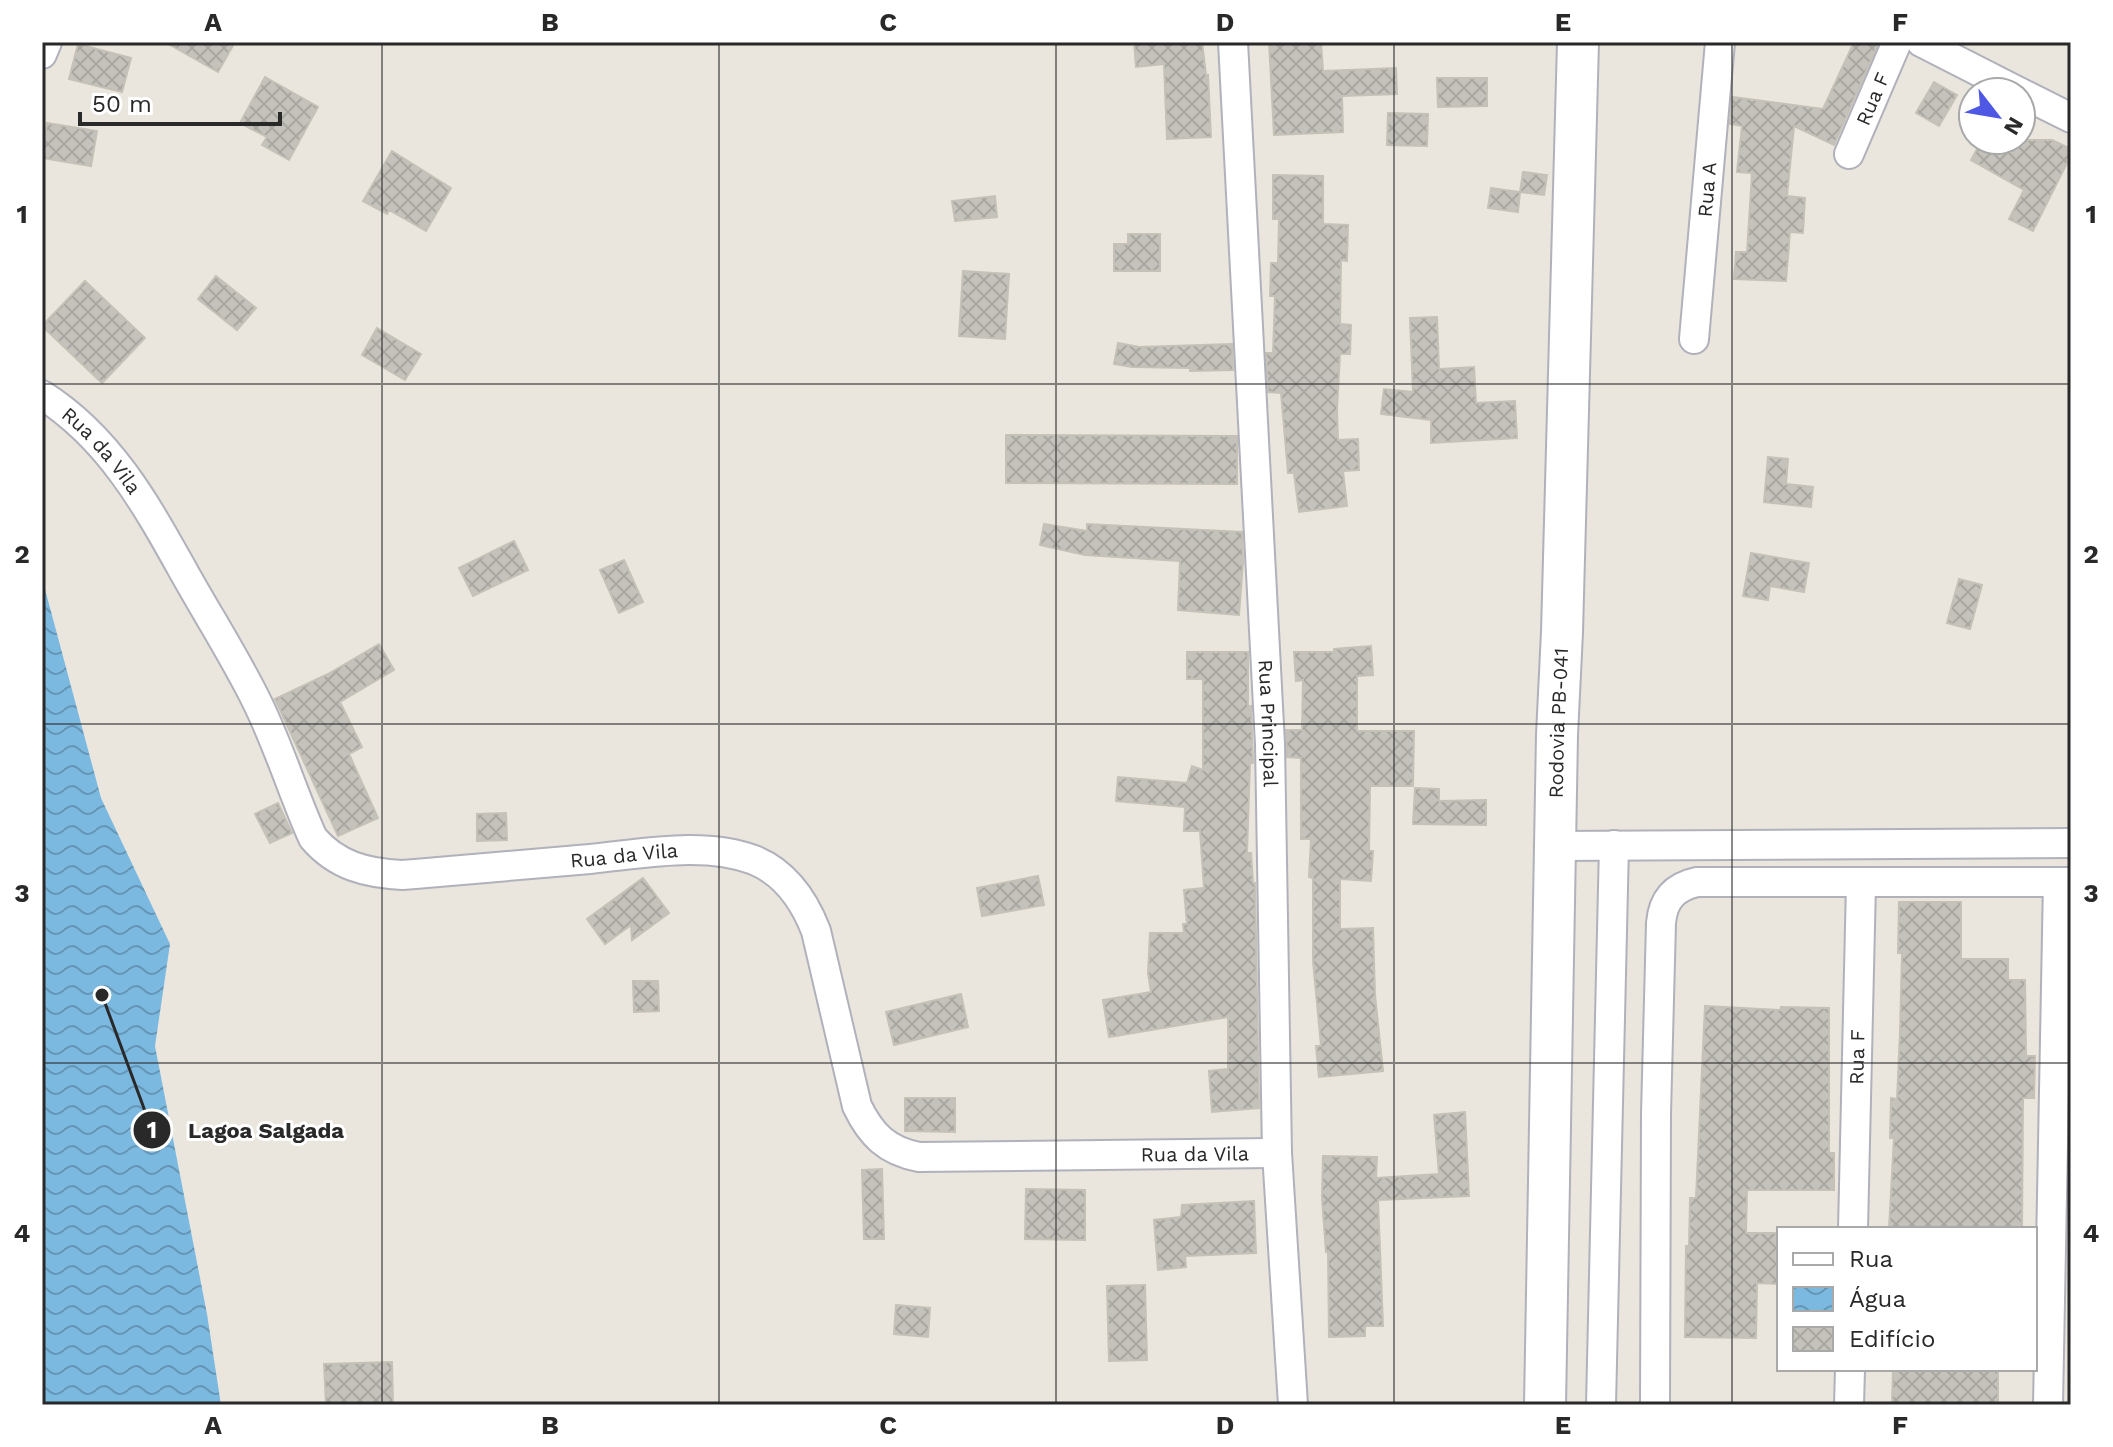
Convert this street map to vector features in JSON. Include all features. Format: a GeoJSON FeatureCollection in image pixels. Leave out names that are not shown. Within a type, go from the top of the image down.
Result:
{"type":"FeatureCollection","features":[{"type":"Feature","properties":{"kind":"main road","name":"Rodovia PB-041"},"geometry":{"type":"LineString","coordinates":[[1545,1405],[1557,735],[1578,42]]}},
{"type":"Feature","properties":{"kind":"street"},"geometry":{"type":"LineString","coordinates":[[42,54],[47,42]]}},
{"type":"Feature","properties":{"kind":"street","name":"Rua Principal"},"geometry":{"type":"LineString","coordinates":[[1233,42],[1270,744],[1277,1153],[1293,1405]]}},
{"type":"Feature","properties":{"kind":"street","name":"Rua A"},"geometry":{"type":"LineString","coordinates":[[1694,339],[1720,42]]}},
{"type":"Feature","properties":{"kind":"street","name":"Rua F"},"geometry":{"type":"LineString","coordinates":[[1849,154],[1897,42]]}},
{"type":"Feature","properties":{"kind":"street"},"geometry":{"type":"LineString","coordinates":[[1921,42],[1988,76]]}},
{"type":"Feature","properties":{"kind":"street"},"geometry":{"type":"LineString","coordinates":[[2037,101],[2071,118]]}},
{"type":"Feature","properties":{"kind":"street","name":"Rua da Vila"},"geometry":{"type":"LineString","coordinates":[[42,395],[93,436],[121,467],[145,501],[258,703],[313,838],[325,852],[356,869],[402,875],[664,852],[708,852],[754,861],[773,870],[793,888],[807,907],[816,931],[857,1106],[866,1126],[890,1148],[919,1157],[1277,1153]]}},
{"type":"Feature","properties":{"kind":"street"},"geometry":{"type":"LineString","coordinates":[[1556,846],[2071,843]]}},
{"type":"Feature","properties":{"kind":"street"},"geometry":{"type":"LineString","coordinates":[[1601,1405],[1614,845]]}},
{"type":"Feature","properties":{"kind":"street"},"geometry":{"type":"LineString","coordinates":[[1655,1405],[1656,1114],[1662,912],[1675,890],[1697,882],[2065,882],[2048,1405]]}},
{"type":"Feature","properties":{"kind":"street","name":"Rua F"},"geometry":{"type":"LineString","coordinates":[[1853,1227],[1861,883]]}},
{"type":"Feature","properties":{"kind":"street"},"geometry":{"type":"LineString","coordinates":[[1849,1405],[1850,1371]]}},
{"type":"Feature","properties":{"kind":"water"},"geometry":{"type":"Polygon","coordinates":[[[42,578],[101,798],[170,944],[155,1046],[207,1314],[221,1405],[42,1405],[42,578]]]}},
{"type":"Feature","properties":{"kind":"building"},"geometry":{"type":"Polygon","coordinates":[[[165,42],[235,42],[218,72],[165,42]]]}},
{"type":"Feature","properties":{"kind":"building"},"geometry":{"type":"Polygon","coordinates":[[[1134,42],[1202,42],[1208,75],[1211,137],[1167,139],[1164,64],[1136,67],[1134,42]]]}},
{"type":"Feature","properties":{"kind":"building"},"geometry":{"type":"Polygon","coordinates":[[[1269,42],[1321,42],[1323,71],[1396,68],[1397,94],[1342,96],[1343,132],[1274,135],[1269,42]]]}},
{"type":"Feature","properties":{"kind":"building"},"geometry":{"type":"Polygon","coordinates":[[[1854,42],[1878,44],[1834,145],[1794,126],[1787,196],[1805,198],[1803,233],[1790,232],[1786,281],[1734,279],[1736,252],[1747,252],[1752,173],[1737,172],[1742,126],[1730,124],[1732,97],[1823,109],[1854,42]]]}},
{"type":"Feature","properties":{"kind":"building"},"geometry":{"type":"Polygon","coordinates":[[[78,44],[131,58],[122,92],[69,79],[78,44]]]}},
{"type":"Feature","properties":{"kind":"building"},"geometry":{"type":"Polygon","coordinates":[[[265,77],[318,107],[289,160],[262,145],[267,137],[240,123],[265,77]]]}},
{"type":"Feature","properties":{"kind":"building"},"geometry":{"type":"Polygon","coordinates":[[[1437,78],[1487,78],[1487,106],[1438,107],[1437,78]]]}},
{"type":"Feature","properties":{"kind":"building"},"geometry":{"type":"Polygon","coordinates":[[[1934,82],[1957,95],[1939,126],[1916,113],[1934,82]]]}},
{"type":"Feature","properties":{"kind":"building"},"geometry":{"type":"Polygon","coordinates":[[[1388,113],[1428,114],[1427,146],[1387,145],[1388,113]]]}},
{"type":"Feature","properties":{"kind":"building"},"geometry":{"type":"Polygon","coordinates":[[[47,123],[97,131],[91,166],[42,158],[47,123]]]}},
{"type":"Feature","properties":{"kind":"building"},"geometry":{"type":"Polygon","coordinates":[[[2037,140],[2052,140],[2071,149],[2071,155],[2033,231],[2009,219],[2024,190],[1971,160],[1973,156],[2037,156],[2037,140]]]}},
{"type":"Feature","properties":{"kind":"building"},"geometry":{"type":"Polygon","coordinates":[[[392,151],[451,188],[426,231],[389,210],[387,214],[363,201],[392,151]]]}},
{"type":"Feature","properties":{"kind":"building"},"geometry":{"type":"Polygon","coordinates":[[[1523,172],[1547,175],[1544,195],[1520,192],[1523,172]]]}},
{"type":"Feature","properties":{"kind":"building"},"geometry":{"type":"Polygon","coordinates":[[[1273,175],[1323,176],[1323,224],[1348,225],[1347,261],[1341,260],[1340,324],[1351,325],[1350,354],[1340,354],[1338,440],[1358,439],[1359,470],[1343,471],[1347,506],[1299,512],[1294,473],[1288,473],[1281,393],[1268,392],[1266,353],[1273,353],[1275,296],[1270,296],[1271,263],[1278,263],[1279,219],[1273,219],[1273,175]]]}},
{"type":"Feature","properties":{"kind":"building"},"geometry":{"type":"Polygon","coordinates":[[[1491,188],[1520,192],[1518,212],[1488,208],[1491,188]]]}},
{"type":"Feature","properties":{"kind":"building"},"geometry":{"type":"Polygon","coordinates":[[[995,196],[997,217],[955,221],[952,201],[995,196]]]}},
{"type":"Feature","properties":{"kind":"building"},"geometry":{"type":"Polygon","coordinates":[[[1128,234],[1160,234],[1160,271],[1114,271],[1114,244],[1128,244],[1128,234]]]}},
{"type":"Feature","properties":{"kind":"building"},"geometry":{"type":"Polygon","coordinates":[[[963,271],[1009,274],[1005,339],[959,336],[963,271]]]}},
{"type":"Feature","properties":{"kind":"building"},"geometry":{"type":"Polygon","coordinates":[[[216,276],[256,308],[237,330],[198,299],[216,276]]]}},
{"type":"Feature","properties":{"kind":"building"},"geometry":{"type":"Polygon","coordinates":[[[85,281],[145,338],[102,383],[42,326],[85,281]]]}},
{"type":"Feature","properties":{"kind":"building"},"geometry":{"type":"Polygon","coordinates":[[[1437,317],[1439,369],[1474,367],[1476,403],[1515,401],[1517,438],[1431,443],[1431,420],[1381,414],[1384,389],[1413,392],[1410,318],[1437,317]]]}},
{"type":"Feature","properties":{"kind":"building"},"geometry":{"type":"Polygon","coordinates":[[[377,328],[421,354],[405,380],[362,355],[377,328]]]}},
{"type":"Feature","properties":{"kind":"building"},"geometry":{"type":"Polygon","coordinates":[[[1118,343],[1139,347],[1232,344],[1233,370],[1190,371],[1190,368],[1114,364],[1118,343]]]}},
{"type":"Feature","properties":{"kind":"building"},"geometry":{"type":"Polygon","coordinates":[[[1006,435],[1237,436],[1237,484],[1006,483],[1006,435]]]}},
{"type":"Feature","properties":{"kind":"building"},"geometry":{"type":"Polygon","coordinates":[[[1768,457],[1788,459],[1786,484],[1813,487],[1811,507],[1764,502],[1768,457]]]}},
{"type":"Feature","properties":{"kind":"building"},"geometry":{"type":"Polygon","coordinates":[[[1044,524],[1087,531],[1087,524],[1242,532],[1239,615],[1178,610],[1180,561],[1085,555],[1040,545],[1044,524]]]}},
{"type":"Feature","properties":{"kind":"building"},"geometry":{"type":"Polygon","coordinates":[[[514,541],[528,570],[473,596],[459,568],[514,541]]]}},
{"type":"Feature","properties":{"kind":"building"},"geometry":{"type":"Polygon","coordinates":[[[1751,553],[1809,563],[1804,592],[1770,586],[1768,600],[1743,596],[1751,553]]]}},
{"type":"Feature","properties":{"kind":"building"},"geometry":{"type":"Polygon","coordinates":[[[624,560],[643,602],[619,613],[600,570],[624,560]]]}},
{"type":"Feature","properties":{"kind":"building"},"geometry":{"type":"Polygon","coordinates":[[[1959,579],[1982,585],[1970,629],[1947,623],[1959,579]]]}},
{"type":"Feature","properties":{"kind":"building"},"geometry":{"type":"Polygon","coordinates":[[[379,644],[394,670],[340,702],[362,747],[349,754],[378,818],[338,836],[275,699],[328,674],[379,644]]]}},
{"type":"Feature","properties":{"kind":"building"},"geometry":{"type":"Polygon","coordinates":[[[1371,646],[1373,675],[1357,676],[1357,731],[1414,731],[1413,786],[1370,786],[1371,881],[1340,879],[1340,929],[1373,928],[1375,995],[1383,1071],[1319,1077],[1316,1046],[1321,1046],[1313,961],[1313,878],[1309,877],[1311,839],[1301,839],[1301,758],[1287,757],[1286,730],[1302,730],[1303,680],[1296,681],[1294,652],[1334,652],[1334,649],[1371,646]]]}},
{"type":"Feature","properties":{"kind":"building"},"geometry":{"type":"Polygon","coordinates":[[[1187,652],[1248,652],[1248,706],[1251,706],[1253,763],[1250,763],[1247,853],[1251,853],[1255,883],[1259,1108],[1212,1112],[1209,1071],[1228,1069],[1228,1017],[1109,1037],[1103,1000],[1151,992],[1148,973],[1150,933],[1184,933],[1183,924],[1187,924],[1184,890],[1204,888],[1200,831],[1184,831],[1185,807],[1116,801],[1118,777],[1187,783],[1192,766],[1203,770],[1203,679],[1187,679],[1187,652]]]}},
{"type":"Feature","properties":{"kind":"building"},"geometry":{"type":"Polygon","coordinates":[[[1415,788],[1439,789],[1439,801],[1486,800],[1486,825],[1413,824],[1415,788]]]}},
{"type":"Feature","properties":{"kind":"building"},"geometry":{"type":"Polygon","coordinates":[[[278,803],[292,833],[270,843],[255,814],[278,803]]]}},
{"type":"Feature","properties":{"kind":"building"},"geometry":{"type":"Polygon","coordinates":[[[506,813],[507,840],[477,841],[477,814],[506,813]]]}},
{"type":"Feature","properties":{"kind":"building"},"geometry":{"type":"Polygon","coordinates":[[[1038,876],[1044,905],[982,916],[977,888],[1038,876]]]}},
{"type":"Feature","properties":{"kind":"building"},"geometry":{"type":"Polygon","coordinates":[[[643,878],[669,913],[632,940],[631,925],[605,944],[587,919],[643,878]]]}},
{"type":"Feature","properties":{"kind":"building"},"geometry":{"type":"Polygon","coordinates":[[[1899,902],[1961,902],[1961,959],[2008,959],[2008,980],[2025,980],[2026,1056],[2035,1056],[2034,1098],[2023,1098],[2022,1227],[1889,1227],[1894,1138],[1890,1138],[1891,1098],[1897,1099],[1900,1032],[1902,953],[1898,953],[1899,902]]]}},
{"type":"Feature","properties":{"kind":"building"},"geometry":{"type":"Polygon","coordinates":[[[633,981],[658,981],[659,1011],[634,1012],[633,981]]]}},
{"type":"Feature","properties":{"kind":"building"},"geometry":{"type":"Polygon","coordinates":[[[961,994],[968,1027],[894,1045],[886,1012],[961,994]]]}},
{"type":"Feature","properties":{"kind":"building"},"geometry":{"type":"Polygon","coordinates":[[[1705,1006],[1781,1010],[1781,1007],[1829,1008],[1829,1153],[1834,1153],[1834,1190],[1747,1190],[1746,1233],[1777,1233],[1777,1284],[1757,1283],[1756,1338],[1685,1337],[1686,1246],[1689,1246],[1690,1198],[1696,1198],[1705,1006]]]}},
{"type":"Feature","properties":{"kind":"building"},"geometry":{"type":"Polygon","coordinates":[[[905,1098],[955,1098],[955,1132],[905,1131],[905,1098]]]}},
{"type":"Feature","properties":{"kind":"building"},"geometry":{"type":"Polygon","coordinates":[[[1465,1112],[1469,1196],[1378,1200],[1383,1326],[1365,1326],[1365,1336],[1329,1337],[1323,1156],[1377,1157],[1376,1178],[1439,1174],[1434,1115],[1465,1112]]]}},
{"type":"Feature","properties":{"kind":"building"},"geometry":{"type":"Polygon","coordinates":[[[882,1169],[884,1239],[864,1239],[862,1170],[882,1169]]]}},
{"type":"Feature","properties":{"kind":"building"},"geometry":{"type":"Polygon","coordinates":[[[1026,1189],[1085,1190],[1085,1240],[1025,1239],[1026,1189]]]}},
{"type":"Feature","properties":{"kind":"building"},"geometry":{"type":"Polygon","coordinates":[[[1254,1201],[1256,1253],[1185,1256],[1186,1267],[1158,1270],[1154,1220],[1181,1217],[1182,1205],[1254,1201]]]}},
{"type":"Feature","properties":{"kind":"building"},"geometry":{"type":"Polygon","coordinates":[[[1145,1285],[1147,1360],[1109,1361],[1107,1286],[1145,1285]]]}},
{"type":"Feature","properties":{"kind":"building"},"geometry":{"type":"Polygon","coordinates":[[[896,1305],[930,1308],[928,1337],[894,1334],[896,1305]]]}},
{"type":"Feature","properties":{"kind":"building"},"geometry":{"type":"Polygon","coordinates":[[[392,1362],[393,1403],[326,1405],[324,1364],[392,1362]]]}},
{"type":"Feature","properties":{"kind":"building"},"geometry":{"type":"Polygon","coordinates":[[[1893,1371],[1998,1371],[1998,1405],[1892,1405],[1893,1371]]]}},
{"type":"Feature","properties":{"kind":"place","name":"Lagoa Salgada"},"geometry":{"type":"Point","coordinates":[102,995]}}]}
